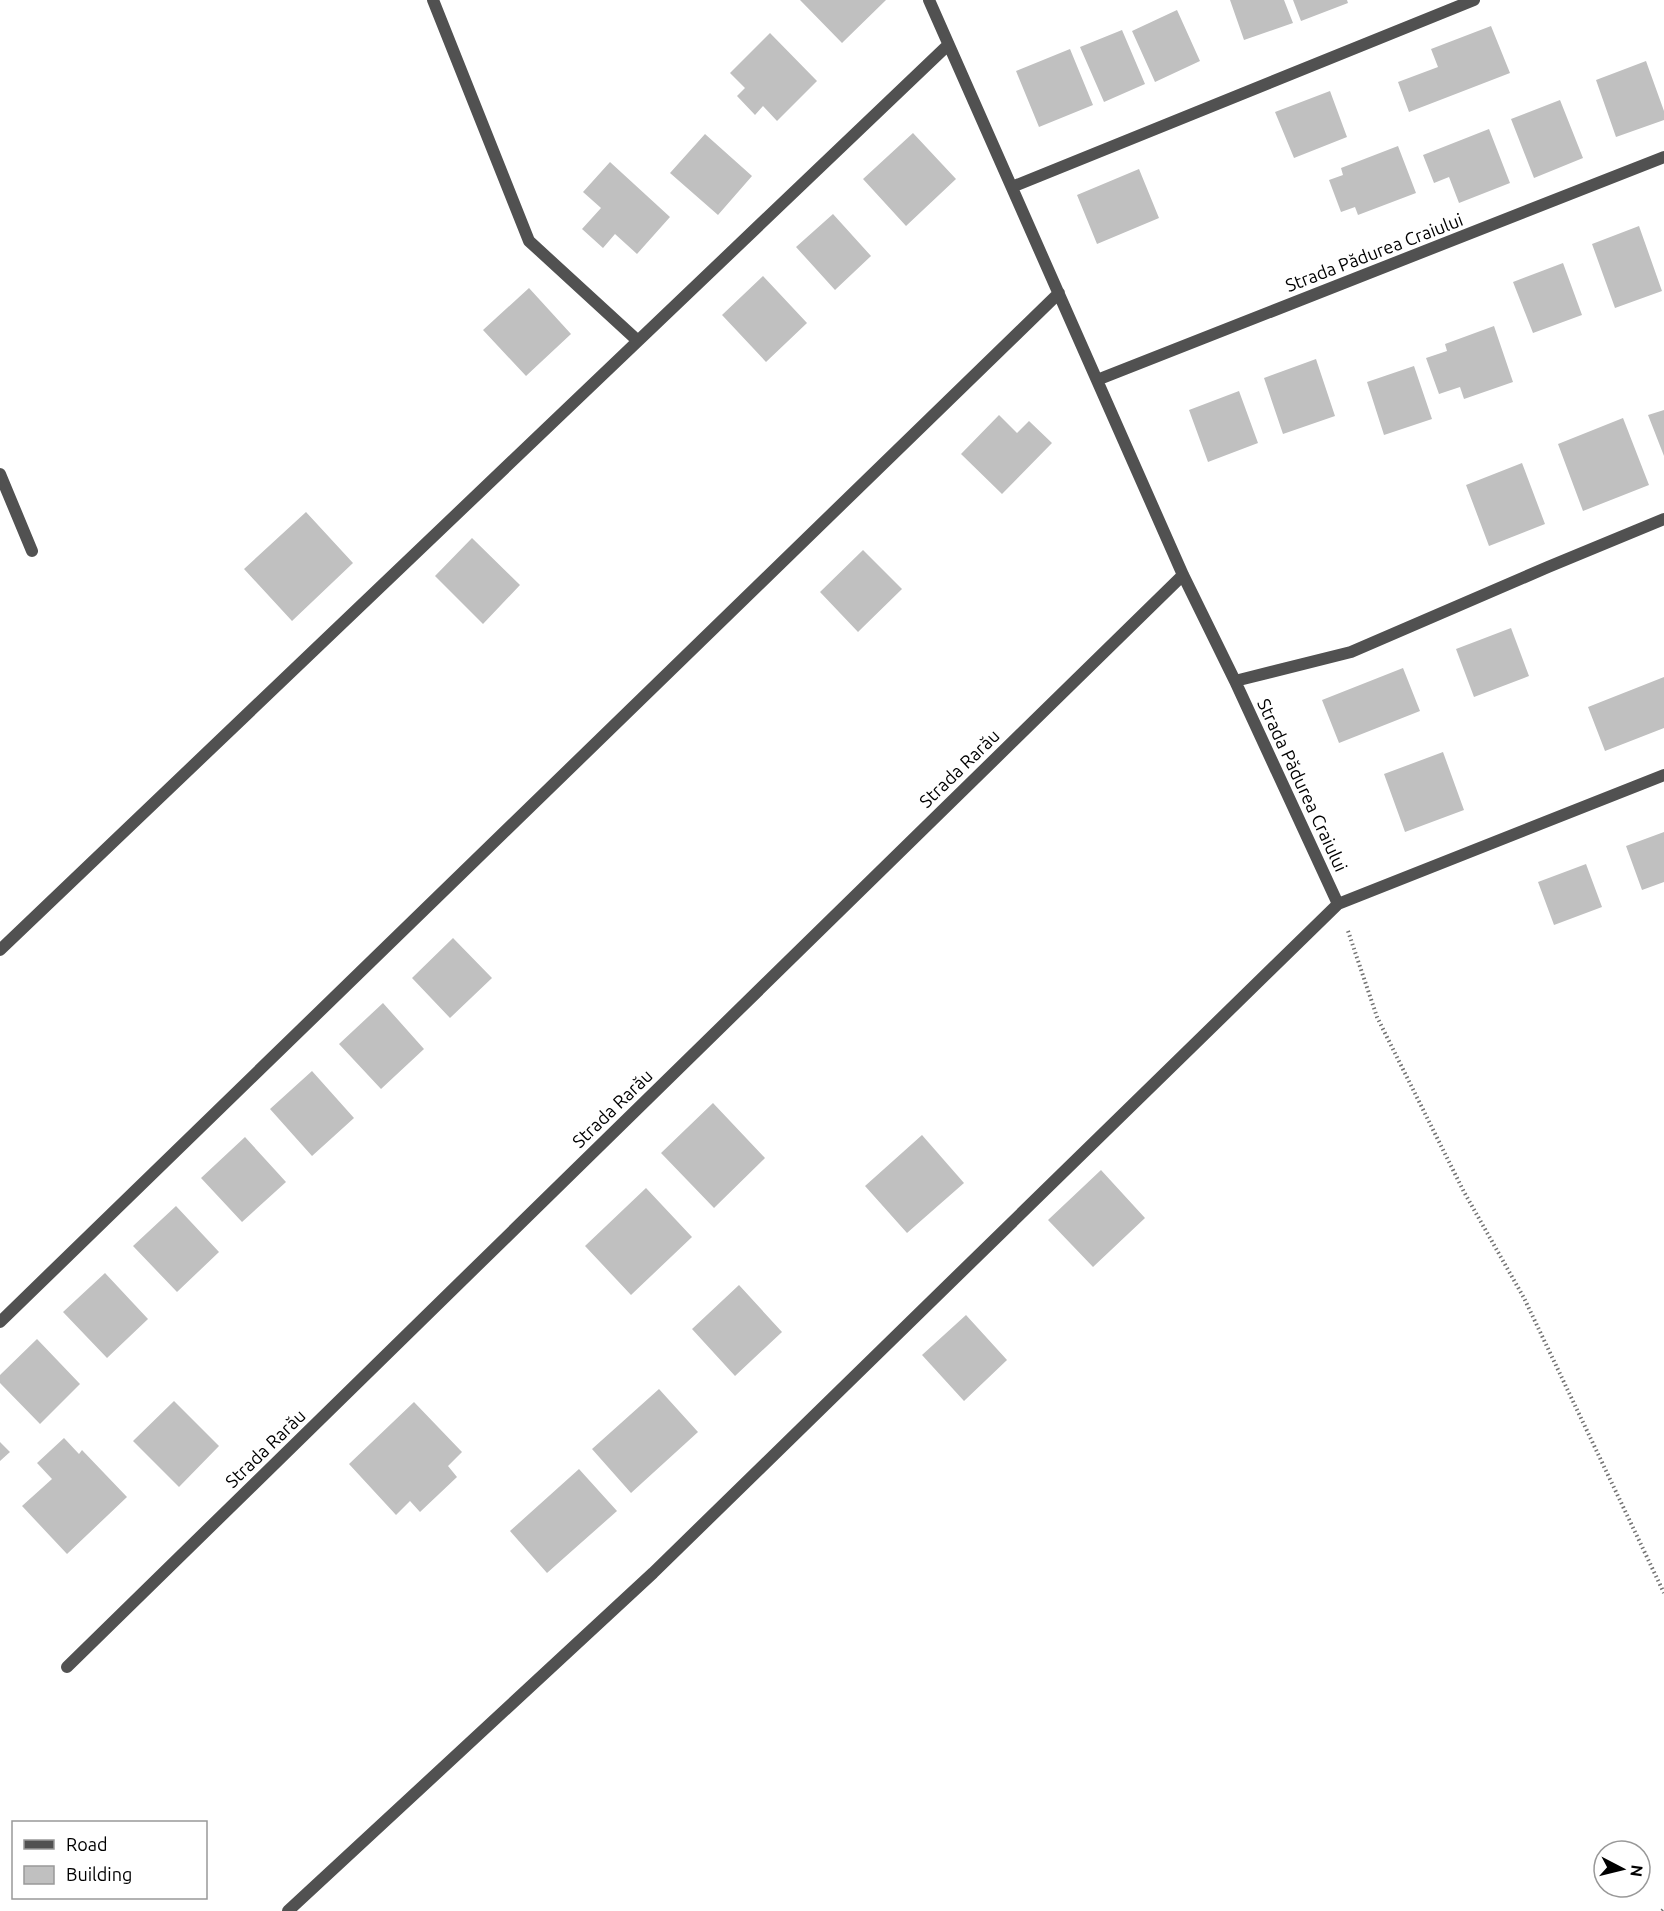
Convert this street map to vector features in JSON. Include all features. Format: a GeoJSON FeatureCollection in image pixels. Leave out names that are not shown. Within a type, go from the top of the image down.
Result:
{"type":"FeatureCollection","features":[{"type":"Feature","properties":{"kind":"street"},"geometry":{"type":"LineString","coordinates":[[433,0],[529,240],[638,341]]}},
{"type":"Feature","properties":{"kind":"street","name":"Strada Pădurea Craiului"},"geometry":{"type":"LineString","coordinates":[[930,0],[1183,575],[1338,904]]}},
{"type":"Feature","properties":{"kind":"street"},"geometry":{"type":"LineString","coordinates":[[1012,186],[1474,0]]}},
{"type":"Feature","properties":{"kind":"street"},"geometry":{"type":"LineString","coordinates":[[0,950],[948,45]]}},
{"type":"Feature","properties":{"kind":"street","name":"Strada Pădurea Craiului"},"geometry":{"type":"LineString","coordinates":[[1097,380],[1664,158]]}},
{"type":"Feature","properties":{"kind":"street"},"geometry":{"type":"LineString","coordinates":[[0,1322],[1059,293]]}},
{"type":"Feature","properties":{"kind":"street"},"geometry":{"type":"LineString","coordinates":[[0,474],[32,551]]}},
{"type":"Feature","properties":{"kind":"street","name":"Strada Pădurea Craiului"},"geometry":{"type":"LineString","coordinates":[[1234,681],[1351,652],[1664,519]]}},
{"type":"Feature","properties":{"kind":"street","name":"Strada Rarău"},"geometry":{"type":"LineString","coordinates":[[67,1667],[1183,575]]}},
{"type":"Feature","properties":{"kind":"street"},"geometry":{"type":"LineString","coordinates":[[288,1911],[653,1573],[1338,904],[1664,775]]}},
{"type":"Feature","properties":{"kind":"path"},"geometry":{"type":"LineString","coordinates":[[1338,904],[1377,1017],[1464,1192],[1524,1298],[1664,1593]]}},
{"type":"Feature","properties":{"kind":"building"},"geometry":{"type":"Polygon","coordinates":[[[800,0],[886,0],[842,43],[800,0]]]}},
{"type":"Feature","properties":{"kind":"building"},"geometry":{"type":"Polygon","coordinates":[[[1230,0],[1284,0],[1293,23],[1244,40],[1230,0]]]}},
{"type":"Feature","properties":{"kind":"building"},"geometry":{"type":"Polygon","coordinates":[[[1293,0],[1347,0],[1348,3],[1301,21],[1293,0]]]}},
{"type":"Feature","properties":{"kind":"building"},"geometry":{"type":"Polygon","coordinates":[[[1177,10],[1200,61],[1155,82],[1132,31],[1177,10]]]}},
{"type":"Feature","properties":{"kind":"building"},"geometry":{"type":"Polygon","coordinates":[[[1491,26],[1510,73],[1409,112],[1398,82],[1438,67],[1431,49],[1491,26]]]}},
{"type":"Feature","properties":{"kind":"building"},"geometry":{"type":"Polygon","coordinates":[[[1122,30],[1145,84],[1104,102],[1080,47],[1122,30]]]}},
{"type":"Feature","properties":{"kind":"building"},"geometry":{"type":"Polygon","coordinates":[[[770,33],[817,81],[777,121],[763,106],[755,115],[737,96],[745,88],[730,73],[770,33]]]}},
{"type":"Feature","properties":{"kind":"building"},"geometry":{"type":"Polygon","coordinates":[[[1070,49],[1093,105],[1039,127],[1016,71],[1070,49]]]}},
{"type":"Feature","properties":{"kind":"building"},"geometry":{"type":"Polygon","coordinates":[[[1646,61],[1664,111],[1664,120],[1616,137],[1596,80],[1646,61]]]}},
{"type":"Feature","properties":{"kind":"building"},"geometry":{"type":"Polygon","coordinates":[[[1330,91],[1347,137],[1294,158],[1275,112],[1330,91]]]}},
{"type":"Feature","properties":{"kind":"building"},"geometry":{"type":"Polygon","coordinates":[[[1560,100],[1583,158],[1534,178],[1511,119],[1560,100]]]}},
{"type":"Feature","properties":{"kind":"building"},"geometry":{"type":"Polygon","coordinates":[[[1489,129],[1510,183],[1459,203],[1449,177],[1434,183],[1423,155],[1489,129]]]}},
{"type":"Feature","properties":{"kind":"building"},"geometry":{"type":"Polygon","coordinates":[[[913,133],[956,179],[906,226],[863,179],[913,133]]]}},
{"type":"Feature","properties":{"kind":"building"},"geometry":{"type":"Polygon","coordinates":[[[705,134],[752,176],[718,215],[670,173],[705,134]]]}},
{"type":"Feature","properties":{"kind":"building"},"geometry":{"type":"Polygon","coordinates":[[[1398,146],[1416,193],[1358,215],[1355,207],[1341,212],[1329,180],[1343,175],[1341,168],[1398,146]]]}},
{"type":"Feature","properties":{"kind":"building"},"geometry":{"type":"Polygon","coordinates":[[[610,162],[670,217],[637,254],[615,234],[603,248],[582,229],[601,208],[583,192],[610,162]]]}},
{"type":"Feature","properties":{"kind":"building"},"geometry":{"type":"Polygon","coordinates":[[[1139,169],[1159,218],[1097,244],[1077,195],[1139,169]]]}},
{"type":"Feature","properties":{"kind":"building"},"geometry":{"type":"Polygon","coordinates":[[[833,214],[871,256],[835,290],[796,247],[833,214]]]}},
{"type":"Feature","properties":{"kind":"building"},"geometry":{"type":"Polygon","coordinates":[[[1639,226],[1662,291],[1615,308],[1592,244],[1639,226]]]}},
{"type":"Feature","properties":{"kind":"building"},"geometry":{"type":"Polygon","coordinates":[[[1563,263],[1582,315],[1533,333],[1513,282],[1563,263]]]}},
{"type":"Feature","properties":{"kind":"building"},"geometry":{"type":"Polygon","coordinates":[[[763,276],[807,323],[766,362],[722,315],[763,276]]]}},
{"type":"Feature","properties":{"kind":"building"},"geometry":{"type":"Polygon","coordinates":[[[529,288],[571,334],[526,376],[483,330],[529,288]]]}},
{"type":"Feature","properties":{"kind":"building"},"geometry":{"type":"Polygon","coordinates":[[[1494,326],[1513,382],[1464,399],[1460,387],[1439,394],[1426,358],[1447,351],[1445,344],[1494,326]]]}},
{"type":"Feature","properties":{"kind":"building"},"geometry":{"type":"Polygon","coordinates":[[[1316,359],[1335,416],[1283,434],[1264,378],[1316,359]]]}},
{"type":"Feature","properties":{"kind":"building"},"geometry":{"type":"Polygon","coordinates":[[[1414,366],[1432,419],[1384,435],[1367,382],[1414,366]]]}},
{"type":"Feature","properties":{"kind":"building"},"geometry":{"type":"Polygon","coordinates":[[[1239,391],[1258,443],[1208,462],[1189,410],[1239,391]]]}},
{"type":"Feature","properties":{"kind":"building"},"geometry":{"type":"Polygon","coordinates":[[[1664,410],[1664,456],[1648,415],[1664,410]]]}},
{"type":"Feature","properties":{"kind":"building"},"geometry":{"type":"Polygon","coordinates":[[[999,415],[1017,433],[1029,421],[1052,443],[1002,494],[961,454],[999,415]]]}},
{"type":"Feature","properties":{"kind":"building"},"geometry":{"type":"Polygon","coordinates":[[[1623,418],[1649,485],[1583,511],[1558,444],[1623,418]]]}},
{"type":"Feature","properties":{"kind":"building"},"geometry":{"type":"Polygon","coordinates":[[[1522,463],[1545,524],[1489,546],[1466,485],[1522,463]]]}},
{"type":"Feature","properties":{"kind":"building"},"geometry":{"type":"Polygon","coordinates":[[[306,512],[353,563],[292,621],[244,569],[306,512]]]}},
{"type":"Feature","properties":{"kind":"building"},"geometry":{"type":"Polygon","coordinates":[[[472,538],[520,585],[483,624],[435,576],[472,538]]]}},
{"type":"Feature","properties":{"kind":"building"},"geometry":{"type":"Polygon","coordinates":[[[863,550],[902,589],[858,632],[820,592],[863,550]]]}},
{"type":"Feature","properties":{"kind":"building"},"geometry":{"type":"Polygon","coordinates":[[[1511,628],[1529,676],[1474,697],[1456,649],[1511,628]]]}},
{"type":"Feature","properties":{"kind":"building"},"geometry":{"type":"Polygon","coordinates":[[[1403,668],[1420,711],[1339,743],[1322,700],[1403,668]]]}},
{"type":"Feature","properties":{"kind":"building"},"geometry":{"type":"Polygon","coordinates":[[[1664,677],[1664,728],[1605,751],[1588,707],[1664,677]]]}},
{"type":"Feature","properties":{"kind":"building"},"geometry":{"type":"Polygon","coordinates":[[[1443,752],[1464,810],[1405,832],[1384,774],[1443,752]]]}},
{"type":"Feature","properties":{"kind":"building"},"geometry":{"type":"Polygon","coordinates":[[[1664,832],[1664,882],[1642,890],[1626,846],[1664,832]]]}},
{"type":"Feature","properties":{"kind":"building"},"geometry":{"type":"Polygon","coordinates":[[[1586,864],[1602,907],[1554,925],[1538,882],[1586,864]]]}},
{"type":"Feature","properties":{"kind":"building"},"geometry":{"type":"Polygon","coordinates":[[[453,938],[492,978],[450,1018],[412,978],[453,938]]]}},
{"type":"Feature","properties":{"kind":"building"},"geometry":{"type":"Polygon","coordinates":[[[383,1003],[424,1049],[381,1089],[339,1044],[383,1003]]]}},
{"type":"Feature","properties":{"kind":"building"},"geometry":{"type":"Polygon","coordinates":[[[312,1071],[354,1118],[312,1156],[270,1109],[312,1071]]]}},
{"type":"Feature","properties":{"kind":"building"},"geometry":{"type":"Polygon","coordinates":[[[713,1103],[765,1158],[714,1208],[661,1153],[713,1103]]]}},
{"type":"Feature","properties":{"kind":"building"},"geometry":{"type":"Polygon","coordinates":[[[922,1135],[964,1183],[907,1233],[865,1186],[922,1135]]]}},
{"type":"Feature","properties":{"kind":"building"},"geometry":{"type":"Polygon","coordinates":[[[245,1137],[286,1182],[242,1222],[201,1178],[245,1137]]]}},
{"type":"Feature","properties":{"kind":"building"},"geometry":{"type":"Polygon","coordinates":[[[1101,1170],[1145,1218],[1093,1267],[1048,1220],[1101,1170]]]}},
{"type":"Feature","properties":{"kind":"building"},"geometry":{"type":"Polygon","coordinates":[[[646,1188],[692,1237],[631,1295],[585,1246],[646,1188]]]}},
{"type":"Feature","properties":{"kind":"building"},"geometry":{"type":"Polygon","coordinates":[[[176,1206],[219,1252],[177,1292],[133,1246],[176,1206]]]}},
{"type":"Feature","properties":{"kind":"building"},"geometry":{"type":"Polygon","coordinates":[[[105,1273],[148,1319],[107,1358],[63,1312],[105,1273]]]}},
{"type":"Feature","properties":{"kind":"building"},"geometry":{"type":"Polygon","coordinates":[[[739,1285],[782,1332],[735,1376],[692,1329],[739,1285]]]}},
{"type":"Feature","properties":{"kind":"building"},"geometry":{"type":"Polygon","coordinates":[[[966,1315],[1007,1360],[964,1401],[922,1355],[966,1315]]]}},
{"type":"Feature","properties":{"kind":"building"},"geometry":{"type":"Polygon","coordinates":[[[37,1339],[80,1384],[40,1424],[0,1383],[0,1375],[37,1339]]]}},
{"type":"Feature","properties":{"kind":"building"},"geometry":{"type":"Polygon","coordinates":[[[659,1389],[698,1432],[631,1493],[592,1449],[659,1389]]]}},
{"type":"Feature","properties":{"kind":"building"},"geometry":{"type":"Polygon","coordinates":[[[174,1401],[219,1446],[179,1487],[133,1441],[174,1401]]]}},
{"type":"Feature","properties":{"kind":"building"},"geometry":{"type":"Polygon","coordinates":[[[414,1402],[462,1452],[448,1466],[457,1477],[420,1512],[410,1501],[396,1515],[349,1464],[414,1402]]]}},
{"type":"Feature","properties":{"kind":"building"},"geometry":{"type":"Polygon","coordinates":[[[64,1438],[79,1454],[82,1450],[127,1497],[67,1554],[22,1506],[52,1479],[37,1463],[64,1438]]]}},
{"type":"Feature","properties":{"kind":"building"},"geometry":{"type":"Polygon","coordinates":[[[0,1442],[10,1452],[0,1461],[0,1442]]]}},
{"type":"Feature","properties":{"kind":"building"},"geometry":{"type":"Polygon","coordinates":[[[579,1469],[617,1511],[547,1573],[510,1531],[579,1469]]]}}]}
